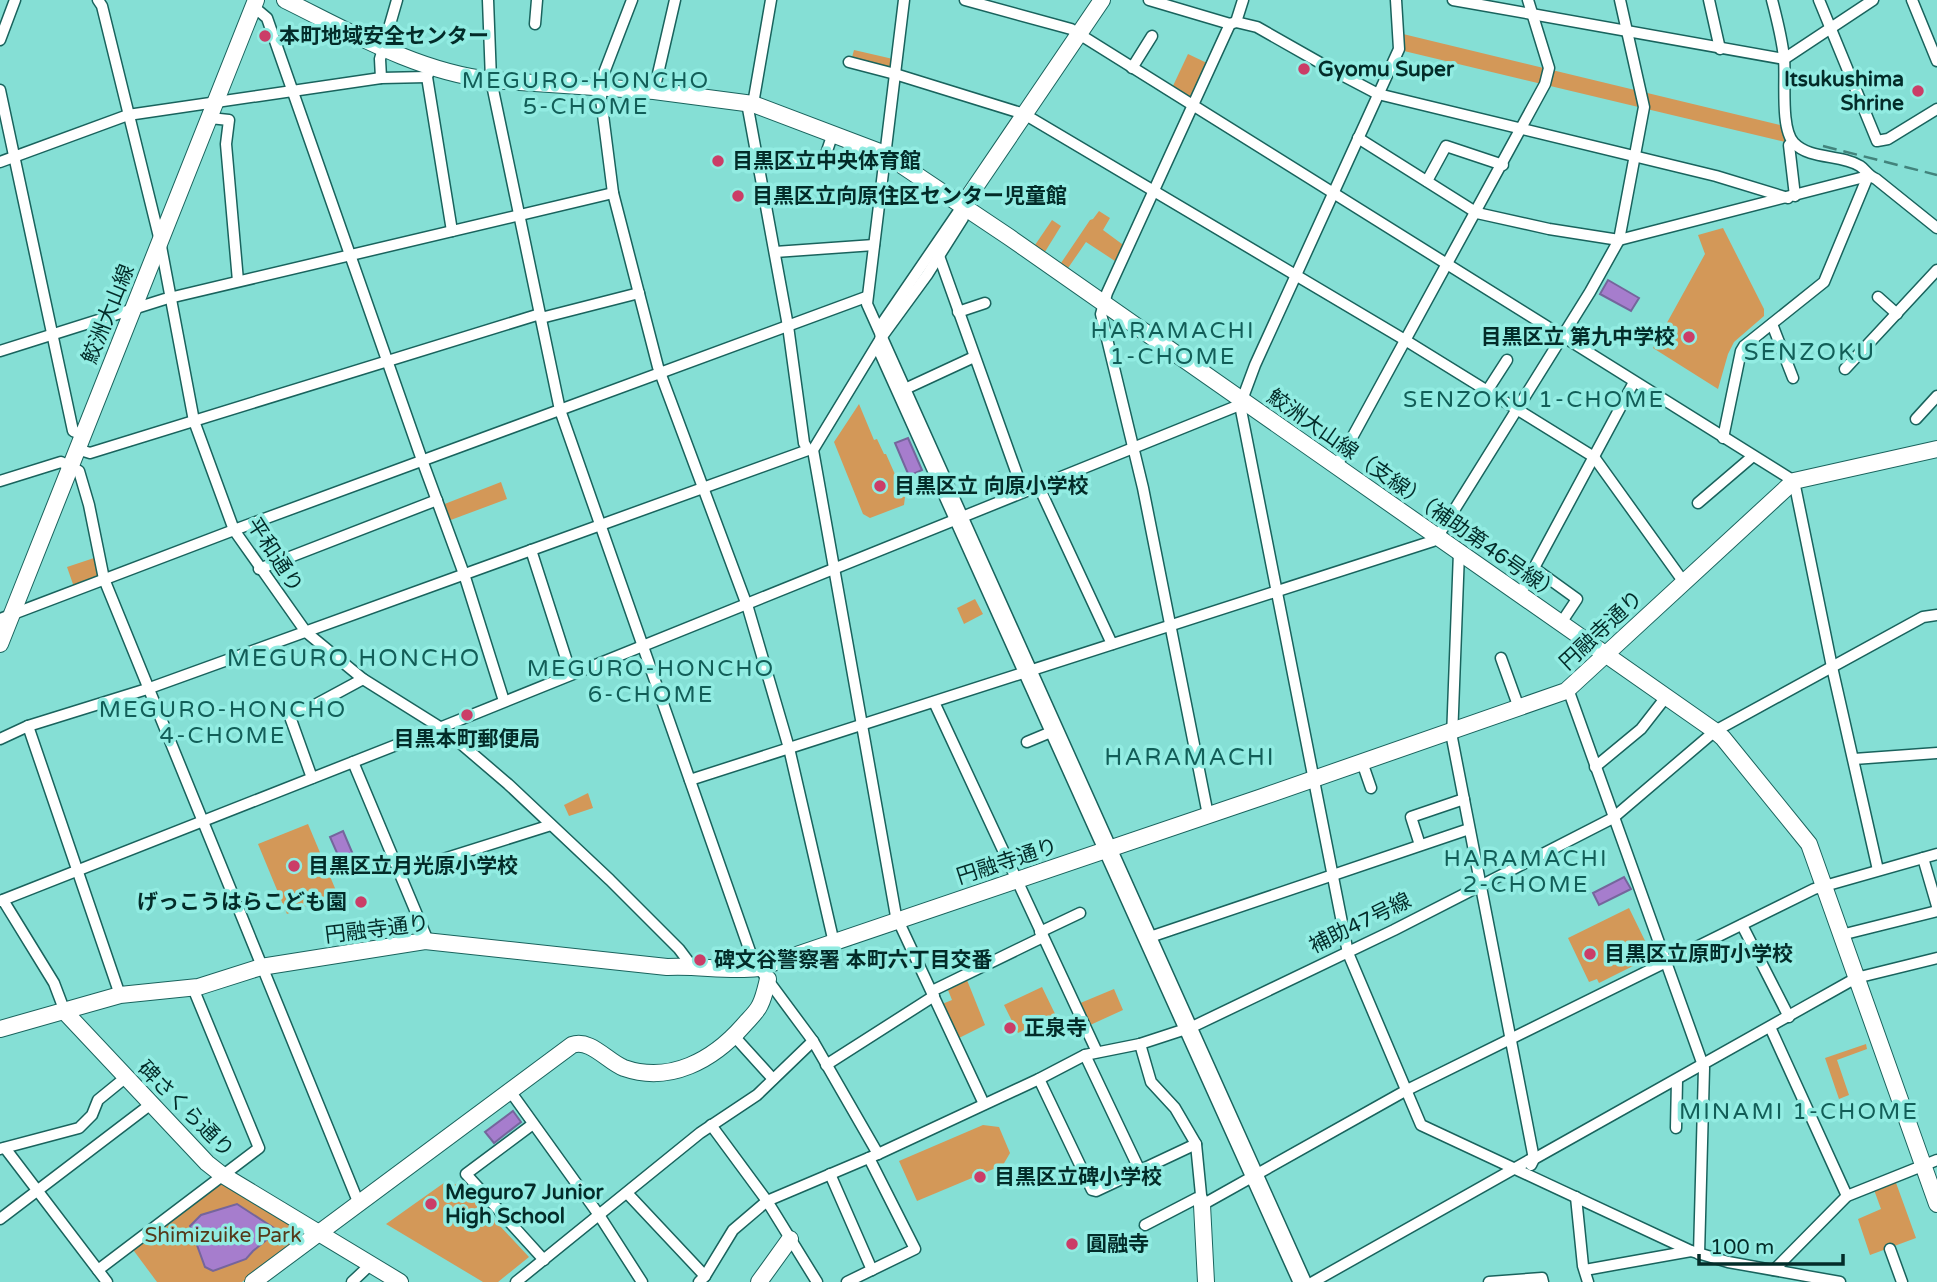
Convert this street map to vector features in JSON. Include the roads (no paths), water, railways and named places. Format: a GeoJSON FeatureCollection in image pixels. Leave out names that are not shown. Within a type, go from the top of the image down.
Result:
{"type":"FeatureCollection","features":[{"type":"Feature","properties":{"kind":"street"},"geometry":{"type":"LineString","coordinates":[[0,40],[15,0]]}},
{"type":"Feature","properties":{"kind":"street","name":"平和通り"},"geometry":{"type":"LineString","coordinates":[[98,0],[102,6],[160,241],[194,421],[234,530],[306,632],[363,679],[442,727],[551,825],[673,942],[691,965]]}},
{"type":"Feature","properties":{"kind":"street","name":"鮫洲大山線（支線）（補助第46号線）"},"geometry":{"type":"LineString","coordinates":[[285,0],[429,72],[491,80],[654,91],[750,103],[885,154],[963,205],[1716,731],[1810,844],[1841,936],[1930,1163],[1937,1204]]}},
{"type":"Feature","properties":{"kind":"street"},"geometry":{"type":"LineString","coordinates":[[382,78],[380,59],[397,0]]}},
{"type":"Feature","properties":{"kind":"street"},"geometry":{"type":"LineString","coordinates":[[488,0],[491,80],[560,410],[753,960],[813,1041],[873,1156],[915,1249],[847,1282]]}},
{"type":"Feature","properties":{"kind":"street"},"geometry":{"type":"LineString","coordinates":[[535,24],[537,0]]}},
{"type":"Feature","properties":{"kind":"street"},"geometry":{"type":"LineString","coordinates":[[632,0],[602,79],[601,89],[613,193],[660,373],[747,603],[789,748],[834,943]]}},
{"type":"Feature","properties":{"kind":"street"},"geometry":{"type":"LineString","coordinates":[[654,91],[675,0]]}},
{"type":"Feature","properties":{"kind":"street"},"geometry":{"type":"LineString","coordinates":[[771,0],[750,103],[758,166],[788,326],[804,443],[810,450],[834,568],[860,724],[898,922],[984,1104]]}},
{"type":"Feature","properties":{"kind":"street"},"geometry":{"type":"LineString","coordinates":[[904,0],[866,297],[958,517]]}},
{"type":"Feature","properties":{"kind":"street"},"geometry":{"type":"LineString","coordinates":[[965,0],[1066,27],[1794,481],[1832,667],[1878,870]]}},
{"type":"Feature","properties":{"kind":"street"},"geometry":{"type":"LineString","coordinates":[[1102,0],[881,325],[880,352],[1028,671],[1254,1176],[1298,1282]]}},
{"type":"Feature","properties":{"kind":"street"},"geometry":{"type":"LineString","coordinates":[[1149,0],[1257,27],[1378,94],[1716,176],[1791,197]]}},
{"type":"Feature","properties":{"kind":"street"},"geometry":{"type":"LineString","coordinates":[[1208,815],[1134,447],[1101,314],[1103,303],[1242,0]]}},
{"type":"Feature","properties":{"kind":"street"},"geometry":{"type":"LineString","coordinates":[[1396,0],[1399,49],[1294,276],[1242,402],[1331,876],[1348,953],[1421,1125],[1695,1252],[1840,1282]]}},
{"type":"Feature","properties":{"kind":"street"},"geometry":{"type":"LineString","coordinates":[[1453,0],[1784,60],[1873,0]]}},
{"type":"Feature","properties":{"kind":"street"},"geometry":{"type":"LineString","coordinates":[[1336,467],[1477,213],[1545,84],[1549,68],[1528,0]]}},
{"type":"Feature","properties":{"kind":"street"},"geometry":{"type":"LineString","coordinates":[[690,780],[1433,541],[1590,292],[1619,240],[1644,107],[1620,0]]}},
{"type":"Feature","properties":{"kind":"street"},"geometry":{"type":"LineString","coordinates":[[1709,0],[1720,49]]}},
{"type":"Feature","properties":{"kind":"street"},"geometry":{"type":"LineString","coordinates":[[1772,0],[1784,60],[1787,133],[1794,144],[1861,166],[1868,176]]}},
{"type":"Feature","properties":{"kind":"street"},"geometry":{"type":"LineString","coordinates":[[1819,0],[1877,141],[1888,139],[1937,109]]}},
{"type":"Feature","properties":{"kind":"street"},"geometry":{"type":"LineString","coordinates":[[1912,0],[1937,61]]}},
{"type":"Feature","properties":{"kind":"street"},"geometry":{"type":"LineString","coordinates":[[255,3],[267,18],[464,574],[504,701]]}},
{"type":"Feature","properties":{"kind":"street","name":"鮫洲大山線"},"geometry":{"type":"LineString","coordinates":[[0,644],[6,617],[80,442],[255,3]]}},
{"type":"Feature","properties":{"kind":"street"},"geometry":{"type":"LineString","coordinates":[[1132,68],[1152,36]]}},
{"type":"Feature","properties":{"kind":"street"},"geometry":{"type":"LineString","coordinates":[[849,62],[1024,114],[1405,340],[1594,457],[1683,582]]}},
{"type":"Feature","properties":{"kind":"street"},"geometry":{"type":"LineString","coordinates":[[0,162],[128,115],[429,72],[452,231]]}},
{"type":"Feature","properties":{"kind":"street"},"geometry":{"type":"LineString","coordinates":[[0,90],[73,431],[90,453],[541,316],[639,293]]}},
{"type":"Feature","properties":{"kind":"street"},"geometry":{"type":"LineString","coordinates":[[210,118],[229,120],[226,144],[239,281]]}},
{"type":"Feature","properties":{"kind":"street"},"geometry":{"type":"LineString","coordinates":[[758,166],[825,157],[833,133]]}},
{"type":"Feature","properties":{"kind":"street"},"geometry":{"type":"LineString","coordinates":[[1358,138],[1477,213],[1549,229],[1619,240],[1868,176],[1876,179],[1937,228]]}},
{"type":"Feature","properties":{"kind":"street"},"geometry":{"type":"LineString","coordinates":[[1789,145],[1791,197]]}},
{"type":"Feature","properties":{"kind":"street"},"geometry":{"type":"LineString","coordinates":[[1427,181],[1446,146],[1503,165]]}},
{"type":"Feature","properties":{"kind":"street"},"geometry":{"type":"LineString","coordinates":[[1723,438],[1741,351],[1824,282],[1868,176]]}},
{"type":"Feature","properties":{"kind":"street"},"geometry":{"type":"LineString","coordinates":[[0,351],[172,297],[613,193]]}},
{"type":"Feature","properties":{"kind":"street"},"geometry":{"type":"LineString","coordinates":[[0,739],[28,726],[147,689],[810,450],[881,338],[963,218],[963,205]]}},
{"type":"Feature","properties":{"kind":"street"},"geometry":{"type":"LineString","coordinates":[[775,252],[874,245]]}},
{"type":"Feature","properties":{"kind":"street"},"geometry":{"type":"LineString","coordinates":[[939,256],[1023,491]]}},
{"type":"Feature","properties":{"kind":"street"},"geometry":{"type":"LineString","coordinates":[[1845,369],[1937,270]]}},
{"type":"Feature","properties":{"kind":"street"},"geometry":{"type":"LineString","coordinates":[[6,617],[866,297]]}},
{"type":"Feature","properties":{"kind":"street"},"geometry":{"type":"LineString","coordinates":[[1878,297],[1897,314]]}},
{"type":"Feature","properties":{"kind":"street"},"geometry":{"type":"LineString","coordinates":[[958,312],[985,303]]}},
{"type":"Feature","properties":{"kind":"street"},"geometry":{"type":"LineString","coordinates":[[1772,324],[1793,378]]}},
{"type":"Feature","properties":{"kind":"street"},"geometry":{"type":"LineString","coordinates":[[905,389],[974,357]]}},
{"type":"Feature","properties":{"kind":"street"},"geometry":{"type":"LineString","coordinates":[[1487,391],[1507,360]]}},
{"type":"Feature","properties":{"kind":"street"},"geometry":{"type":"LineString","coordinates":[[1520,594],[1634,382]]}},
{"type":"Feature","properties":{"kind":"street"},"geometry":{"type":"LineString","coordinates":[[1916,419],[1937,396]]}},
{"type":"Feature","properties":{"kind":"street"},"geometry":{"type":"LineString","coordinates":[[65,1012],[54,983],[1,901],[442,727],[1242,402]]}},
{"type":"Feature","properties":{"kind":"street","name":"円融寺通り"},"geometry":{"type":"LineString","coordinates":[[0,1029],[120,995],[193,988],[261,967],[428,941],[667,967],[691,965],[763,973],[834,943],[1568,689],[1794,481],[1937,449]]}},
{"type":"Feature","properties":{"kind":"street"},"geometry":{"type":"LineString","coordinates":[[1698,503],[1752,456]]}},
{"type":"Feature","properties":{"kind":"street"},"geometry":{"type":"LineString","coordinates":[[0,481],[61,462],[79,471],[104,579],[359,1204]]}},
{"type":"Feature","properties":{"kind":"street"},"geometry":{"type":"LineString","coordinates":[[1038,485],[1112,644]]}},
{"type":"Feature","properties":{"kind":"street"},"geometry":{"type":"LineString","coordinates":[[259,569],[437,500]]}},
{"type":"Feature","properties":{"kind":"street"},"geometry":{"type":"LineString","coordinates":[[531,550],[571,674]]}},
{"type":"Feature","properties":{"kind":"street"},"geometry":{"type":"LineString","coordinates":[[1459,552],[1451,731],[1534,1159],[1528,1174]]}},
{"type":"Feature","properties":{"kind":"street"},"geometry":{"type":"LineString","coordinates":[[1534,568],[1577,599],[1561,623]]}},
{"type":"Feature","properties":{"kind":"street","name":"補助47号線"},"geometry":{"type":"LineString","coordinates":[[702,1279],[733,1230],[767,1201],[873,1156],[1040,1079],[1085,1055],[1140,1044],[1188,1029],[1348,953],[1613,818],[1716,731],[1923,617],[1937,615]]}},
{"type":"Feature","properties":{"kind":"street"},"geometry":{"type":"LineString","coordinates":[[1501,658],[1519,708]]}},
{"type":"Feature","properties":{"kind":"street"},"geometry":{"type":"LineString","coordinates":[[1028,671],[1051,732],[1108,850]]}},
{"type":"Feature","properties":{"kind":"street"},"geometry":{"type":"LineString","coordinates":[[312,778],[289,715],[294,708],[313,706],[363,679]]}},
{"type":"Feature","properties":{"kind":"street"},"geometry":{"type":"LineString","coordinates":[[1568,689],[1703,1065],[1695,1252]]}},
{"type":"Feature","properties":{"kind":"street"},"geometry":{"type":"LineString","coordinates":[[1595,767],[1641,729],[1666,696]]}},
{"type":"Feature","properties":{"kind":"street"},"geometry":{"type":"LineString","coordinates":[[934,702],[1097,1052]]}},
{"type":"Feature","properties":{"kind":"street"},"geometry":{"type":"LineString","coordinates":[[28,726],[120,995]]}},
{"type":"Feature","properties":{"kind":"street"},"geometry":{"type":"LineString","coordinates":[[1027,742],[1051,732]]}},
{"type":"Feature","properties":{"kind":"street"},"geometry":{"type":"LineString","coordinates":[[1854,759],[1937,754]]}},
{"type":"Feature","properties":{"kind":"street"},"geometry":{"type":"LineString","coordinates":[[353,762],[428,941]]}},
{"type":"Feature","properties":{"kind":"street"},"geometry":{"type":"LineString","coordinates":[[1362,762],[1371,788]]}},
{"type":"Feature","properties":{"kind":"street"},"geometry":{"type":"LineString","coordinates":[[1420,845],[1411,817],[1464,799]]}},
{"type":"Feature","properties":{"kind":"street"},"geometry":{"type":"LineString","coordinates":[[399,873],[551,825]]}},
{"type":"Feature","properties":{"kind":"street"},"geometry":{"type":"LineString","coordinates":[[1147,938],[1469,829]]}},
{"type":"Feature","properties":{"kind":"street"},"geometry":{"type":"LineString","coordinates":[[1202,1201],[1254,1176],[1405,1091],[1824,885],[1937,854]]}},
{"type":"Feature","properties":{"kind":"street"},"geometry":{"type":"LineString","coordinates":[[1841,936],[1937,909],[1923,858]]}},
{"type":"Feature","properties":{"kind":"street"},"geometry":{"type":"LineString","coordinates":[[826,1065],[933,994],[1080,913]]}},
{"type":"Feature","properties":{"kind":"street"},"geometry":{"type":"LineString","coordinates":[[1742,925],[1788,1017]]}},
{"type":"Feature","properties":{"kind":"street"},"geometry":{"type":"LineString","coordinates":[[1313,1282],[1857,978],[1937,958]]}},
{"type":"Feature","properties":{"kind":"street"},"geometry":{"type":"LineString","coordinates":[[253,1282],[576,1044],[583,1044],[628,1069],[657,1073],[675,1073],[700,1061],[734,1036],[760,1007],[763,973]]}},
{"type":"Feature","properties":{"kind":"street"},"geometry":{"type":"LineString","coordinates":[[98,1270],[259,1147],[193,988]]}},
{"type":"Feature","properties":{"kind":"street","name":"碑さくら通り"},"geometry":{"type":"LineString","coordinates":[[65,1012],[207,1163],[400,1282]]}},
{"type":"Feature","properties":{"kind":"street"},"geometry":{"type":"LineString","coordinates":[[1770,1027],[1847,1196]]}},
{"type":"Feature","properties":{"kind":"street"},"geometry":{"type":"LineString","coordinates":[[734,1036],[773,1079]]}},
{"type":"Feature","properties":{"kind":"street"},"geometry":{"type":"LineString","coordinates":[[516,1282],[711,1125],[757,1095],[813,1041]]}},
{"type":"Feature","properties":{"kind":"street"},"geometry":{"type":"LineString","coordinates":[[1140,1044],[1151,1082],[1175,1108],[1196,1144],[1206,1282]]}},
{"type":"Feature","properties":{"kind":"street"},"geometry":{"type":"LineString","coordinates":[[1085,1055],[1140,1171]]}},
{"type":"Feature","properties":{"kind":"street"},"geometry":{"type":"LineString","coordinates":[[107,1282],[3,1148],[79,1128],[92,1115],[99,1100],[125,1077]]}},
{"type":"Feature","properties":{"kind":"street"},"geometry":{"type":"LineString","coordinates":[[1040,1079],[1091,1190],[1096,1191],[1196,1144]]}},
{"type":"Feature","properties":{"kind":"street"},"geometry":{"type":"LineString","coordinates":[[1676,1128],[1677,1080]]}},
{"type":"Feature","properties":{"kind":"street"},"geometry":{"type":"LineString","coordinates":[[510,1091],[599,1215],[642,1282]]}},
{"type":"Feature","properties":{"kind":"street"},"geometry":{"type":"LineString","coordinates":[[0,1219],[151,1104]]}},
{"type":"Feature","properties":{"kind":"street"},"geometry":{"type":"LineString","coordinates":[[534,1124],[466,1174],[544,1260]]}},
{"type":"Feature","properties":{"kind":"street"},"geometry":{"type":"LineString","coordinates":[[711,1125],[767,1201],[817,1282]]}},
{"type":"Feature","properties":{"kind":"street"},"geometry":{"type":"LineString","coordinates":[[1774,1270],[1847,1196],[1930,1163]]}},
{"type":"Feature","properties":{"kind":"street"},"geometry":{"type":"LineString","coordinates":[[830,1174],[872,1270]]}},
{"type":"Feature","properties":{"kind":"street"},"geometry":{"type":"LineString","coordinates":[[1254,1176],[1306,1282]]}},
{"type":"Feature","properties":{"kind":"street"},"geometry":{"type":"LineString","coordinates":[[627,1193],[702,1279]]}},
{"type":"Feature","properties":{"kind":"street"},"geometry":{"type":"LineString","coordinates":[[1576,1197],[1588,1282]]}},
{"type":"Feature","properties":{"kind":"street"},"geometry":{"type":"LineString","coordinates":[[1145,1225],[1197,1198],[1202,1201]]}},
{"type":"Feature","properties":{"kind":"street"},"geometry":{"type":"LineString","coordinates":[[759,1282],[790,1239]]}},
{"type":"Feature","properties":{"kind":"street"},"geometry":{"type":"LineString","coordinates":[[1890,1249],[1902,1282]]}},
{"type":"Feature","properties":{"kind":"street"},"geometry":{"type":"LineString","coordinates":[[1585,1270],[1695,1252]]}},
{"type":"Feature","properties":{"kind":"street"},"geometry":{"type":"LineString","coordinates":[[352,1282],[370,1265]]}},
{"type":"Feature","properties":{"kind":"street"},"geometry":{"type":"LineString","coordinates":[[1489,1282],[1542,1278],[1543,1282]]}},
{"type":"Feature","properties":{"kind":"railway"},"geometry":{"type":"LineString","coordinates":[[1823,146],[1937,175]]}},
{"type":"Feature","properties":{"kind":"place","name":"本町地域安全センター"},"geometry":{"type":"Point","coordinates":[265,36]}},
{"type":"Feature","properties":{"kind":"place","name":"Gyomu Super"},"geometry":{"type":"Point","coordinates":[1304,69]}},
{"type":"Feature","properties":{"kind":"place","name":"Itsukushima Shrine"},"geometry":{"type":"Point","coordinates":[1918,91]}},
{"type":"Feature","properties":{"kind":"place","name":"目黒区立中央体育館"},"geometry":{"type":"Point","coordinates":[718,161]}},
{"type":"Feature","properties":{"kind":"place","name":"目黒区立向原住区センター児童館"},"geometry":{"type":"Point","coordinates":[738,196]}},
{"type":"Feature","properties":{"kind":"place","name":"目黒区立 第九中学校"},"geometry":{"type":"Point","coordinates":[1689,337]}},
{"type":"Feature","properties":{"kind":"place","name":"目黒区立 向原小学校"},"geometry":{"type":"Point","coordinates":[880,486]}},
{"type":"Feature","properties":{"kind":"place","name":"目黒本町郵便局"},"geometry":{"type":"Point","coordinates":[467,715]}},
{"type":"Feature","properties":{"kind":"place","name":"目黒区立月光原小学校"},"geometry":{"type":"Point","coordinates":[294,866]}},
{"type":"Feature","properties":{"kind":"place","name":"げっこうはらこども園"},"geometry":{"type":"Point","coordinates":[361,902]}},
{"type":"Feature","properties":{"kind":"place","name":"目黒区立原町小学校"},"geometry":{"type":"Point","coordinates":[1590,954]}},
{"type":"Feature","properties":{"kind":"place","name":"碑文谷警察署 本町六丁目交番"},"geometry":{"type":"Point","coordinates":[700,960]}},
{"type":"Feature","properties":{"kind":"place","name":"正泉寺"},"geometry":{"type":"Point","coordinates":[1010,1028]}},
{"type":"Feature","properties":{"kind":"place","name":"目黒区立碑小学校"},"geometry":{"type":"Point","coordinates":[980,1177]}},
{"type":"Feature","properties":{"kind":"place","name":"Meguro7 Junior High School"},"geometry":{"type":"Point","coordinates":[431,1204]}},
{"type":"Feature","properties":{"kind":"place","name":"圓融寺"},"geometry":{"type":"Point","coordinates":[1072,1244]}},
{"type":"Feature","properties":{"kind":"district","name":"MEGURO-HONCHO 5-CHOME"},"geometry":{"type":"Point","coordinates":[586,93]}},
{"type":"Feature","properties":{"kind":"district","name":"HARAMACHI 1-CHOME"},"geometry":{"type":"Point","coordinates":[1173,343]}},
{"type":"Feature","properties":{"kind":"district","name":"SENZOKU"},"geometry":{"type":"Point","coordinates":[1810,352]}},
{"type":"Feature","properties":{"kind":"district","name":"SENZOKU 1-CHOME"},"geometry":{"type":"Point","coordinates":[1534,399]}},
{"type":"Feature","properties":{"kind":"district","name":"MEGURO HONCHO"},"geometry":{"type":"Point","coordinates":[354,658]}},
{"type":"Feature","properties":{"kind":"district","name":"MEGURO-HONCHO 6-CHOME"},"geometry":{"type":"Point","coordinates":[651,681]}},
{"type":"Feature","properties":{"kind":"district","name":"MEGURO-HONCHO 4-CHOME"},"geometry":{"type":"Point","coordinates":[223,722]}},
{"type":"Feature","properties":{"kind":"district","name":"HARAMACHI"},"geometry":{"type":"Point","coordinates":[1190,757]}},
{"type":"Feature","properties":{"kind":"district","name":"HARAMACHI 2-CHOME"},"geometry":{"type":"Point","coordinates":[1526,871]}},
{"type":"Feature","properties":{"kind":"district","name":"MINAMI 1-CHOME"},"geometry":{"type":"Point","coordinates":[1799,1111]}},
{"type":"Feature","properties":{"kind":"park label","name":"Shimizuike Park"},"geometry":{"type":"Point","coordinates":[223,1235]}}]}
